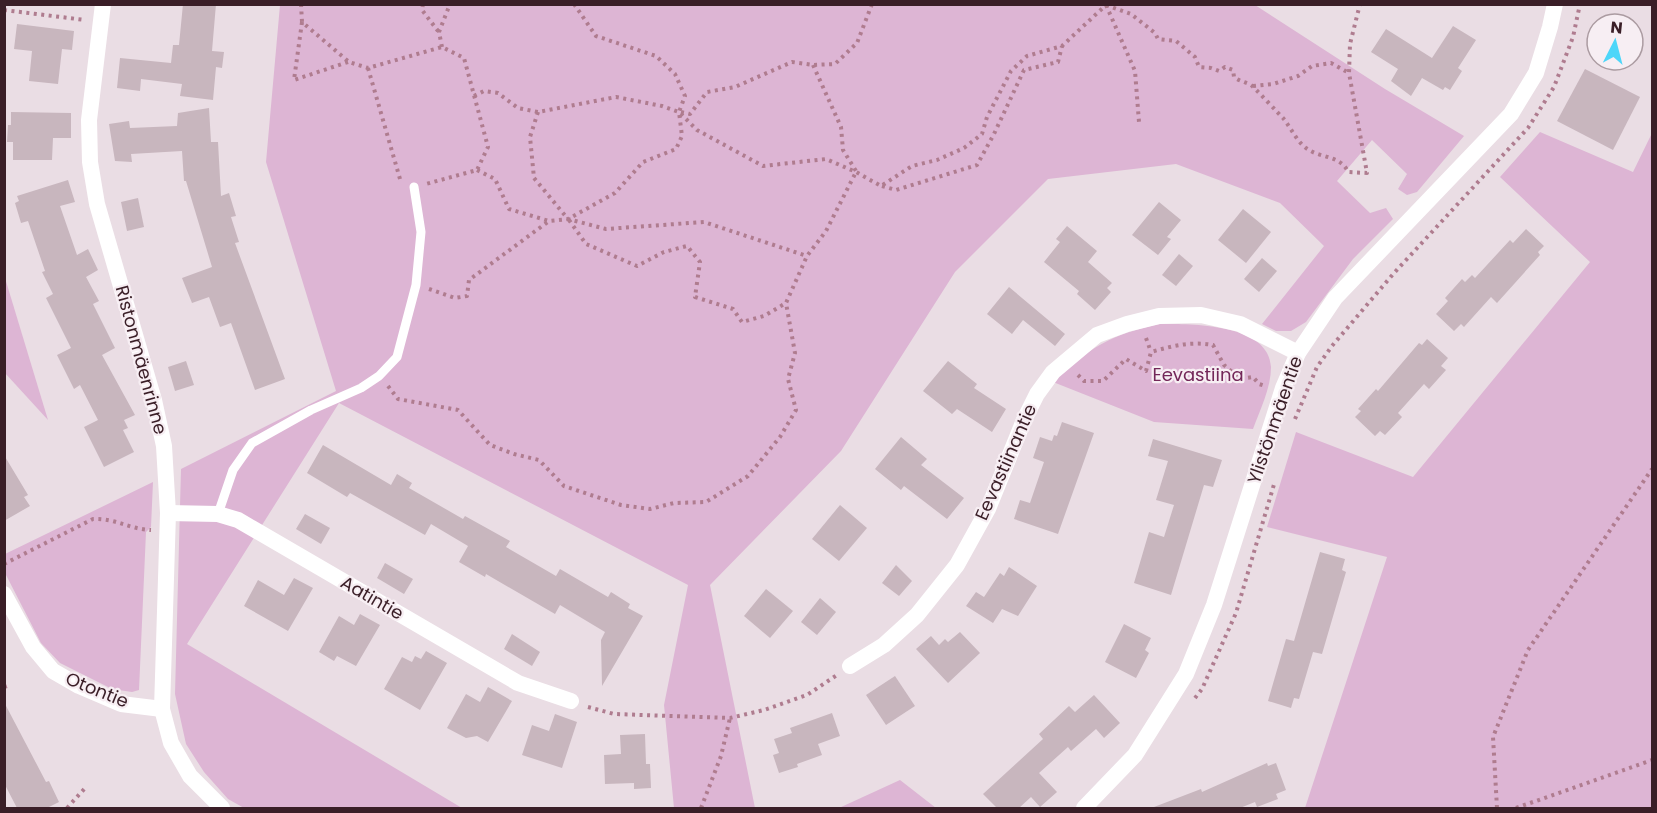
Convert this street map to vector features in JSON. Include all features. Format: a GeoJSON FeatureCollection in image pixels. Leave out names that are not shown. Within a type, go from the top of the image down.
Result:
{"type":"FeatureCollection","features":[{"type":"Feature","properties":{"kind":"street","name":"Ristonmäenrinne"},"geometry":{"type":"LineString","coordinates":[[103,4],[89,120],[90,162],[97,204],[154,400],[164,446],[168,513],[162,709],[171,743],[190,776],[222,808]]}},
{"type":"Feature","properties":{"kind":"street","name":"Ylistönmäentie"},"geometry":{"type":"LineString","coordinates":[[1084,808],[1135,755],[1186,674],[1214,605],[1283,388],[1298,353],[1335,298],[1510,114],[1536,73],[1555,4]]}},
{"type":"Feature","properties":{"kind":"street","name":"Eevastiinantie"},"geometry":{"type":"LineString","coordinates":[[850,666],[884,645],[917,615],[957,565],[988,509],[1037,394],[1063,362],[1097,335],[1159,316],[1201,315],[1240,324],[1298,353]]}},
{"type":"Feature","properties":{"kind":"street","name":"Aatintie"},"geometry":{"type":"LineString","coordinates":[[168,513],[218,514],[238,520],[518,683],[571,701]]}},
{"type":"Feature","properties":{"kind":"street","name":"Otontie"},"geometry":{"type":"LineString","coordinates":[[4,594],[33,647],[53,671],[79,686],[121,704],[162,709]]}},
{"type":"Feature","properties":{"kind":"lane"},"geometry":{"type":"LineString","coordinates":[[218,514],[233,470],[252,443],[311,410],[361,388],[379,376],[397,357],[416,285],[421,232],[414,187]]}},
{"type":"Feature","properties":{"kind":"path"},"geometry":{"type":"LineString","coordinates":[[301,4],[302,22],[294,80],[349,62]]}},
{"type":"Feature","properties":{"kind":"path"},"geometry":{"type":"LineString","coordinates":[[423,4],[422,10],[439,32],[442,47]]}},
{"type":"Feature","properties":{"kind":"path"},"geometry":{"type":"LineString","coordinates":[[439,32],[450,4]]}},
{"type":"Feature","properties":{"kind":"path"},"geometry":{"type":"LineString","coordinates":[[568,219],[615,193],[644,162],[676,149],[682,136],[680,112],[685,96],[675,74],[656,56],[596,36],[574,4]]}},
{"type":"Feature","properties":{"kind":"path"},"geometry":{"type":"LineString","coordinates":[[474,96],[484,91],[498,93],[518,108],[538,112],[616,97],[690,114],[707,92],[735,87],[792,62],[813,65],[835,64],[857,43],[873,4]]}},
{"type":"Feature","properties":{"kind":"path"},"geometry":{"type":"LineString","coordinates":[[1106,5],[1131,14],[1155,33],[1158,39],[1176,41],[1195,57],[1199,67],[1219,71],[1225,67],[1233,70],[1237,80],[1253,86],[1284,119],[1303,146],[1311,152],[1333,159],[1345,166],[1348,172],[1367,173],[1348,73],[1350,44],[1360,4]]}},
{"type":"Feature","properties":{"kind":"path"},"geometry":{"type":"LineString","coordinates":[[881,186],[912,166],[937,160],[964,148],[982,134],[987,117],[1011,71],[1027,56],[1062,46],[1106,5]]}},
{"type":"Feature","properties":{"kind":"path"},"geometry":{"type":"LineString","coordinates":[[1106,5],[1135,71],[1139,122]]}},
{"type":"Feature","properties":{"kind":"path"},"geometry":{"type":"LineString","coordinates":[[4,10],[101,22]]}},
{"type":"Feature","properties":{"kind":"path"},"geometry":{"type":"LineString","coordinates":[[302,22],[349,62],[368,68],[442,47],[464,58],[488,147],[477,170]]}},
{"type":"Feature","properties":{"kind":"path"},"geometry":{"type":"LineString","coordinates":[[680,112],[697,130],[763,166],[826,159],[881,186],[896,190],[977,165],[1024,70],[1058,62],[1062,46]]}},
{"type":"Feature","properties":{"kind":"path"},"geometry":{"type":"LineString","coordinates":[[1253,86],[1273,84],[1298,76],[1312,66],[1332,63],[1348,73]]}},
{"type":"Feature","properties":{"kind":"path"},"geometry":{"type":"LineString","coordinates":[[813,65],[841,127],[843,150],[856,172]]}},
{"type":"Feature","properties":{"kind":"path"},"geometry":{"type":"LineString","coordinates":[[368,68],[400,179],[414,187],[477,170],[495,179],[509,209],[549,221],[568,219],[606,229],[704,222],[807,256]]}},
{"type":"Feature","properties":{"kind":"path"},"geometry":{"type":"LineString","coordinates":[[538,112],[530,137],[534,178],[586,244],[637,266],[664,252],[687,246],[700,262],[695,297],[733,309],[742,322],[764,316],[786,303]]}},
{"type":"Feature","properties":{"kind":"path"},"geometry":{"type":"LineString","coordinates":[[379,376],[398,399],[458,410],[490,445],[539,460],[564,486],[621,505],[651,509],[674,503],[706,502],[748,476],[780,437],[796,410],[788,379],[795,353],[786,303],[807,256],[826,231],[856,172]]}},
{"type":"Feature","properties":{"kind":"path"},"geometry":{"type":"LineString","coordinates":[[416,285],[455,298],[466,296],[469,280],[549,221]]}},
{"type":"Feature","properties":{"kind":"path"},"geometry":{"type":"LineString","coordinates":[[1063,362],[1084,381],[1103,381],[1126,359],[1146,371],[1151,352],[1182,344],[1202,343],[1213,345],[1224,365],[1240,379],[1253,377]]}},
{"type":"Feature","properties":{"kind":"path"},"geometry":{"type":"LineString","coordinates":[[1497,808],[1493,737],[1528,650],[1653,469]]}},
{"type":"Feature","properties":{"kind":"path"},"geometry":{"type":"LineString","coordinates":[[4,564],[93,519],[105,519],[135,530],[152,530]]}},
{"type":"Feature","properties":{"kind":"path"},"geometry":{"type":"LineString","coordinates":[[571,701],[614,714],[730,718],[764,710],[807,695],[850,666]]}},
{"type":"Feature","properties":{"kind":"path"},"geometry":{"type":"LineString","coordinates":[[701,808],[721,756],[730,718]]}},
{"type":"Feature","properties":{"kind":"path"},"geometry":{"type":"LineString","coordinates":[[1516,808],[1653,760]]}},
{"type":"Feature","properties":{"kind":"path"},"geometry":{"type":"LineString","coordinates":[[67,808],[86,787]]}},
{"type":"Feature","properties":{"kind":"green space"},"geometry":{"type":"Polygon","coordinates":[[[280,5],[1255,5],[1385,89],[1464,136],[1417,192],[1407,195],[1398,189],[1407,174],[1372,140],[1337,181],[1370,213],[1386,208],[1393,219],[1353,259],[1306,322],[1291,331],[1276,331],[1262,324],[1324,246],[1280,203],[1176,164],[1048,179],[955,272],[841,451],[710,585],[755,808],[674,808],[664,705],[688,585],[339,403],[187,644],[462,808],[244,808],[228,799],[204,772],[186,744],[175,694],[181,469],[336,391],[266,162],[280,5]]]}},
{"type":"Feature","properties":{"kind":"green space"},"geometry":{"type":"Polygon","coordinates":[[[1540,132],[1633,172],[1652,133],[1652,808],[1305,808],[1387,557],[1267,527],[1296,432],[1413,477],[1590,262],[1500,177],[1540,132]]]}},
{"type":"Feature","properties":{"kind":"green space"},"geometry":{"type":"Polygon","coordinates":[[[5,278],[48,420],[5,373],[5,278]]]}},
{"type":"Feature","properties":{"kind":"green space","name":"Eevastiina"},"geometry":{"type":"Polygon","coordinates":[[[1160,324],[1226,329],[1243,334],[1257,342],[1267,353],[1271,367],[1269,383],[1253,429],[1154,422],[1053,382],[1078,360],[1102,344],[1128,332],[1160,324]]]}},
{"type":"Feature","properties":{"kind":"green space"},"geometry":{"type":"Polygon","coordinates":[[[153,482],[151,527],[146,532],[139,690],[132,692],[112,689],[60,663],[41,643],[5,573],[5,554],[153,482]]]}},
{"type":"Feature","properties":{"kind":"green space"},"geometry":{"type":"Polygon","coordinates":[[[900,780],[936,808],[839,808],[900,780]]]}},
{"type":"Feature","properties":{"kind":"building"},"geometry":{"type":"Polygon","coordinates":[[[183,4],[216,4],[212,51],[224,52],[222,68],[216,67],[213,100],[180,96],[182,84],[141,79],[140,91],[117,88],[120,58],[171,63],[173,45],[179,45],[183,4]]]}},
{"type":"Feature","properties":{"kind":"building"},"geometry":{"type":"Polygon","coordinates":[[[17,24],[74,31],[72,50],[62,49],[58,84],[29,81],[32,51],[14,49],[17,24]]]}},
{"type":"Feature","properties":{"kind":"building"},"geometry":{"type":"Polygon","coordinates":[[[1453,26],[1476,40],[1458,68],[1462,71],[1450,90],[1445,87],[1443,90],[1422,78],[1411,96],[1391,81],[1398,69],[1371,52],[1386,29],[1432,58],[1453,26]]]}},
{"type":"Feature","properties":{"kind":"building"},"geometry":{"type":"Polygon","coordinates":[[[1585,69],[1585,72],[1591,72],[1640,97],[1613,150],[1557,121],[1585,69]]]}},
{"type":"Feature","properties":{"kind":"building"},"geometry":{"type":"Polygon","coordinates":[[[209,108],[211,142],[218,142],[221,196],[229,193],[236,216],[231,217],[239,242],[235,243],[285,379],[255,390],[231,323],[220,327],[209,297],[192,303],[182,278],[212,267],[186,181],[184,181],[182,151],[131,154],[132,162],[115,161],[109,124],[129,121],[130,128],[177,126],[178,113],[209,108]]]}},
{"type":"Feature","properties":{"kind":"building"},"geometry":{"type":"Polygon","coordinates":[[[11,112],[71,113],[71,138],[53,138],[52,160],[13,160],[13,142],[7,142],[11,112]]]}},
{"type":"Feature","properties":{"kind":"building"},"geometry":{"type":"Polygon","coordinates":[[[68,180],[75,202],[60,206],[77,255],[88,249],[98,270],[86,277],[99,301],[93,304],[115,348],[102,355],[135,415],[124,420],[128,428],[123,430],[134,452],[104,467],[84,427],[98,420],[80,385],[74,389],[57,355],[71,348],[46,298],[53,294],[42,272],[45,271],[28,221],[21,223],[15,203],[19,201],[17,196],[68,180]]]}},
{"type":"Feature","properties":{"kind":"building"},"geometry":{"type":"Polygon","coordinates":[[[138,198],[144,227],[127,231],[121,202],[138,198]]]}},
{"type":"Feature","properties":{"kind":"building"},"geometry":{"type":"Polygon","coordinates":[[[1159,202],[1181,220],[1167,237],[1171,239],[1158,255],[1132,235],[1159,202]]]}},
{"type":"Feature","properties":{"kind":"building"},"geometry":{"type":"Polygon","coordinates":[[[1243,209],[1271,232],[1246,263],[1218,240],[1243,209]]]}},
{"type":"Feature","properties":{"kind":"building"},"geometry":{"type":"Polygon","coordinates":[[[1067,226],[1097,251],[1088,262],[1112,283],[1107,288],[1111,292],[1095,310],[1077,294],[1079,291],[1044,262],[1060,242],[1056,239],[1067,226]]]}},
{"type":"Feature","properties":{"kind":"building"},"geometry":{"type":"Polygon","coordinates":[[[1526,229],[1544,246],[1538,252],[1540,255],[1497,303],[1491,297],[1464,327],[1461,324],[1454,331],[1436,314],[1448,301],[1445,298],[1462,279],[1465,282],[1472,275],[1475,278],[1510,240],[1513,243],[1526,229]]]}},
{"type":"Feature","properties":{"kind":"building"},"geometry":{"type":"Polygon","coordinates":[[[1179,254],[1193,266],[1176,286],[1162,275],[1179,254]]]}},
{"type":"Feature","properties":{"kind":"building"},"geometry":{"type":"Polygon","coordinates":[[[1262,258],[1277,271],[1259,292],[1244,279],[1262,258]]]}},
{"type":"Feature","properties":{"kind":"building"},"geometry":{"type":"Polygon","coordinates":[[[1009,287],[1065,334],[1055,346],[1023,320],[1012,334],[987,314],[1009,287]]]}},
{"type":"Feature","properties":{"kind":"building"},"geometry":{"type":"Polygon","coordinates":[[[1427,339],[1448,358],[1441,366],[1446,370],[1429,389],[1424,384],[1398,413],[1402,417],[1385,435],[1380,431],[1375,436],[1355,417],[1361,411],[1358,409],[1376,389],[1378,391],[1419,343],[1422,345],[1427,339]]]}},
{"type":"Feature","properties":{"kind":"building"},"geometry":{"type":"Polygon","coordinates":[[[186,361],[194,385],[175,391],[168,367],[186,361]]]}},
{"type":"Feature","properties":{"kind":"building"},"geometry":{"type":"Polygon","coordinates":[[[948,361],[977,384],[974,388],[1006,409],[992,432],[957,409],[952,414],[923,391],[948,361]]]}},
{"type":"Feature","properties":{"kind":"building"},"geometry":{"type":"Polygon","coordinates":[[[1062,422],[1094,433],[1058,534],[1014,519],[1020,500],[1030,503],[1044,462],[1033,458],[1040,437],[1052,441],[1054,435],[1057,436],[1062,422]]]}},
{"type":"Feature","properties":{"kind":"building"},"geometry":{"type":"Polygon","coordinates":[[[901,437],[927,459],[921,465],[964,498],[947,519],[904,486],[901,490],[875,469],[901,437]]]}},
{"type":"Feature","properties":{"kind":"building"},"geometry":{"type":"Polygon","coordinates":[[[1153,439],[1222,460],[1213,487],[1204,485],[1171,595],[1134,583],[1149,532],[1164,537],[1174,505],[1156,500],[1168,461],[1148,456],[1153,439]]]}},
{"type":"Feature","properties":{"kind":"building"},"geometry":{"type":"Polygon","coordinates":[[[323,445],[391,485],[397,474],[412,483],[409,488],[463,519],[465,516],[510,541],[506,547],[556,576],[560,569],[608,597],[611,592],[630,604],[628,608],[643,616],[602,686],[601,640],[605,632],[560,605],[555,614],[486,574],[485,577],[459,562],[468,546],[431,524],[425,535],[350,493],[347,497],[307,473],[323,445]]]}},
{"type":"Feature","properties":{"kind":"building"},"geometry":{"type":"Polygon","coordinates":[[[4,455],[28,495],[24,497],[30,506],[4,521],[4,455]]]}},
{"type":"Feature","properties":{"kind":"building"},"geometry":{"type":"Polygon","coordinates":[[[840,505],[867,528],[839,561],[812,539],[840,505]]]}},
{"type":"Feature","properties":{"kind":"building"},"geometry":{"type":"Polygon","coordinates":[[[305,514],[330,528],[321,544],[296,529],[305,514]]]}},
{"type":"Feature","properties":{"kind":"building"},"geometry":{"type":"Polygon","coordinates":[[[1320,552],[1345,559],[1342,570],[1346,572],[1322,654],[1313,652],[1299,699],[1294,698],[1291,708],[1268,701],[1286,639],[1294,641],[1320,552]]]}},
{"type":"Feature","properties":{"kind":"building"},"geometry":{"type":"Polygon","coordinates":[[[385,563],[413,579],[404,594],[377,578],[385,563]]]}},
{"type":"Feature","properties":{"kind":"building"},"geometry":{"type":"Polygon","coordinates":[[[896,565],[912,581],[899,596],[882,583],[896,565]]]}},
{"type":"Feature","properties":{"kind":"building"},"geometry":{"type":"Polygon","coordinates":[[[1009,567],[1037,586],[1018,616],[1002,609],[993,623],[966,606],[976,592],[984,597],[1000,573],[1004,576],[1009,567]]]}},
{"type":"Feature","properties":{"kind":"building"},"geometry":{"type":"Polygon","coordinates":[[[294,578],[313,588],[288,631],[244,606],[258,580],[284,595],[294,578]]]}},
{"type":"Feature","properties":{"kind":"building"},"geometry":{"type":"Polygon","coordinates":[[[766,589],[793,611],[770,638],[744,616],[766,589]]]}},
{"type":"Feature","properties":{"kind":"building"},"geometry":{"type":"Polygon","coordinates":[[[820,598],[836,612],[817,635],[801,622],[820,598]]]}},
{"type":"Feature","properties":{"kind":"building"},"geometry":{"type":"Polygon","coordinates":[[[360,614],[380,625],[356,666],[337,656],[334,661],[319,652],[339,616],[354,625],[360,614]]]}},
{"type":"Feature","properties":{"kind":"building"},"geometry":{"type":"Polygon","coordinates":[[[1124,624],[1151,638],[1145,650],[1149,653],[1136,678],[1105,662],[1124,624]]]}},
{"type":"Feature","properties":{"kind":"building"},"geometry":{"type":"Polygon","coordinates":[[[960,632],[980,653],[948,683],[916,649],[931,636],[939,645],[945,639],[948,642],[960,632]]]}},
{"type":"Feature","properties":{"kind":"building"},"geometry":{"type":"Polygon","coordinates":[[[512,634],[540,652],[532,666],[504,649],[512,634]]]}},
{"type":"Feature","properties":{"kind":"building"},"geometry":{"type":"Polygon","coordinates":[[[426,651],[447,663],[420,710],[384,689],[402,657],[412,662],[415,656],[421,659],[426,651]]]}},
{"type":"Feature","properties":{"kind":"building"},"geometry":{"type":"Polygon","coordinates":[[[895,676],[915,706],[886,725],[866,695],[895,676]]]}},
{"type":"Feature","properties":{"kind":"building"},"geometry":{"type":"Polygon","coordinates":[[[488,687],[512,701],[488,742],[477,736],[466,738],[447,728],[466,694],[480,702],[488,687]]]}},
{"type":"Feature","properties":{"kind":"building"},"geometry":{"type":"Polygon","coordinates":[[[1094,695],[1120,723],[1104,738],[1096,729],[1071,751],[1068,747],[1039,773],[1057,792],[1040,807],[1031,797],[1019,808],[997,808],[983,794],[1043,739],[1039,734],[1069,706],[1075,712],[1094,695]]]}},
{"type":"Feature","properties":{"kind":"building"},"geometry":{"type":"Polygon","coordinates":[[[4,702],[59,802],[47,808],[17,808],[4,783],[4,702]]]}},
{"type":"Feature","properties":{"kind":"building"},"geometry":{"type":"Polygon","coordinates":[[[832,713],[840,736],[818,744],[822,755],[797,764],[798,767],[779,773],[773,755],[779,753],[774,739],[792,733],[790,728],[832,713]]]}},
{"type":"Feature","properties":{"kind":"building"},"geometry":{"type":"Polygon","coordinates":[[[555,714],[577,722],[562,768],[522,755],[532,725],[549,731],[555,714]]]}},
{"type":"Feature","properties":{"kind":"building"},"geometry":{"type":"Polygon","coordinates":[[[645,734],[646,764],[650,764],[651,788],[634,789],[634,783],[605,784],[604,755],[621,754],[620,735],[645,734]]]}},
{"type":"Feature","properties":{"kind":"building"},"geometry":{"type":"Polygon","coordinates":[[[1267,763],[1268,766],[1276,763],[1286,790],[1276,794],[1278,799],[1257,807],[1255,802],[1240,808],[1154,808],[1201,789],[1202,792],[1267,763]]]}}]}
